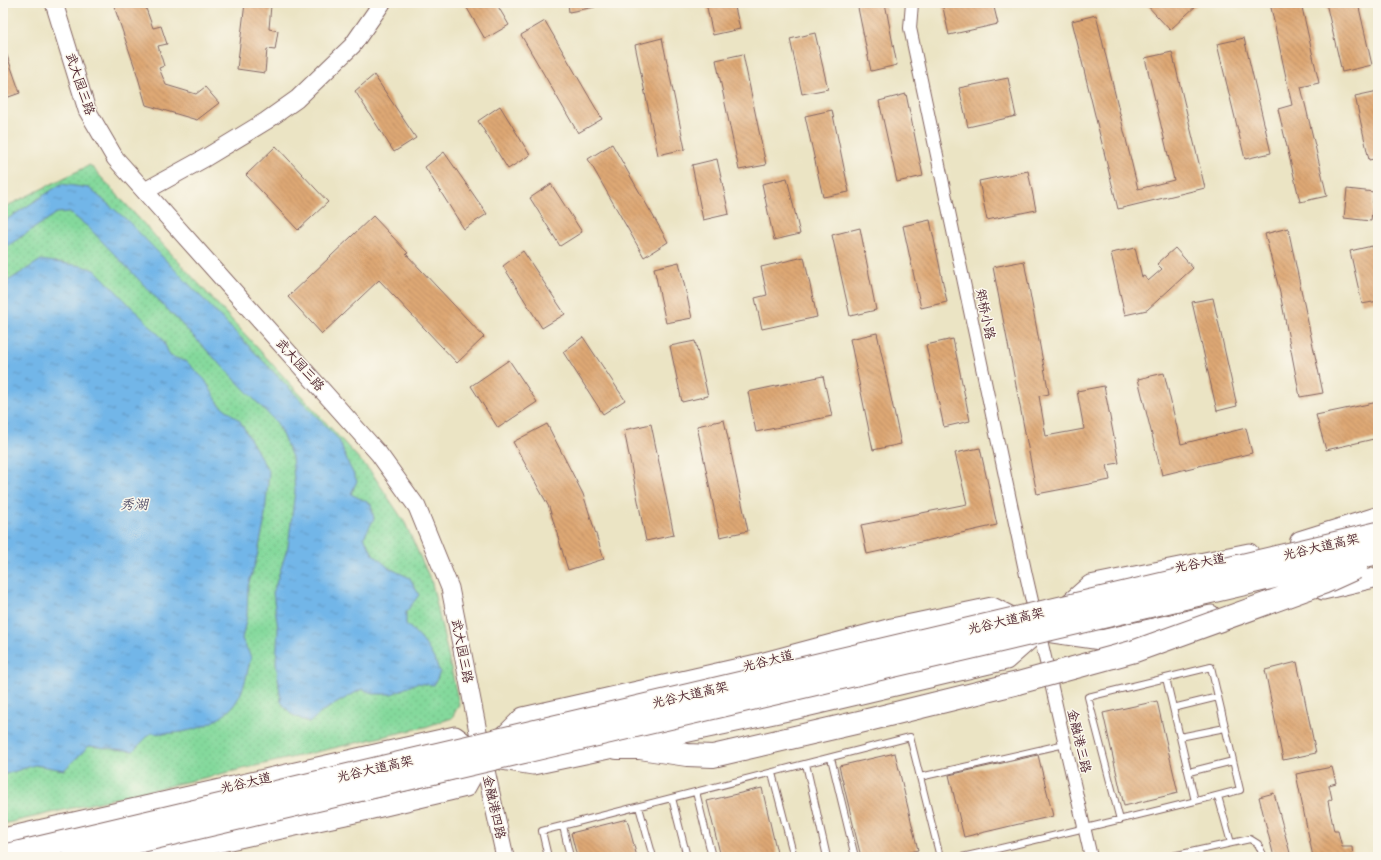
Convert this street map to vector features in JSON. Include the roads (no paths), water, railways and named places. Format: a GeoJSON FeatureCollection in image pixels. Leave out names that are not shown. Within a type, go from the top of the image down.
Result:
{"type":"FeatureCollection","features":[{"type":"Feature","properties":{"kind":"highway"},"geometry":{"type":"LineString","coordinates":[[1301,542],[1378,518]]}},
{"type":"Feature","properties":{"kind":"highway","name":"光谷大道高架"},"geometry":{"type":"LineString","coordinates":[[3,856],[1378,533]]}},
{"type":"Feature","properties":{"kind":"highway","name":"光谷大道高架"},"geometry":{"type":"LineString","coordinates":[[74,857],[1378,553]]}},
{"type":"Feature","properties":{"kind":"highway"},"geometry":{"type":"LineString","coordinates":[[617,748],[640,748],[687,755],[714,756],[1018,683],[1135,651],[1324,583],[1378,558]]}},
{"type":"Feature","properties":{"kind":"main road","name":"光谷大道"},"geometry":{"type":"LineString","coordinates":[[3,838],[455,736],[483,758],[533,765],[793,710],[1006,660],[1090,585],[1378,527]]}},
{"type":"Feature","properties":{"kind":"main road","name":"光谷大道"},"geometry":{"type":"LineString","coordinates":[[152,857],[364,812],[466,788],[483,758],[523,718],[761,663],[892,628],[992,606],[1039,631],[1101,640],[1378,577]]}},
{"type":"Feature","properties":{"kind":"street","name":"武大园三路"},"geometry":{"type":"LineString","coordinates":[[54,3],[87,110],[115,158],[379,454],[417,507],[450,588],[483,758]]}},
{"type":"Feature","properties":{"kind":"street"},"geometry":{"type":"LineString","coordinates":[[144,191],[212,154],[266,121],[297,99],[352,46],[382,3]]}},
{"type":"Feature","properties":{"kind":"street","name":"郑桥小路"},"geometry":{"type":"LineString","coordinates":[[912,3],[910,28],[1039,631]]}},
{"type":"Feature","properties":{"kind":"street","name":"金融港三路"},"geometry":{"type":"LineString","coordinates":[[1039,631],[1091,857]]}},
{"type":"Feature","properties":{"kind":"street","name":"金融港四路"},"geometry":{"type":"LineString","coordinates":[[483,758],[505,857]]}},
{"type":"Feature","properties":{"kind":"lane"},"geometry":{"type":"LineString","coordinates":[[962,857],[1085,829],[1240,790],[1211,667],[1088,697],[1120,820]]}},
{"type":"Feature","properties":{"kind":"lane"},"geometry":{"type":"LineString","coordinates":[[1166,678],[1196,801]]}},
{"type":"Feature","properties":{"kind":"lane"},"geometry":{"type":"LineString","coordinates":[[1173,708],[1218,697]]}},
{"type":"Feature","properties":{"kind":"lane"},"geometry":{"type":"LineString","coordinates":[[1180,738],[1225,728]]}},
{"type":"Feature","properties":{"kind":"lane"},"geometry":{"type":"LineString","coordinates":[[548,857],[542,831],[910,738],[940,857]]}},
{"type":"Feature","properties":{"kind":"lane"},"geometry":{"type":"LineString","coordinates":[[920,777],[1065,744]]}},
{"type":"Feature","properties":{"kind":"lane"},"geometry":{"type":"LineString","coordinates":[[831,758],[855,857]]}},
{"type":"Feature","properties":{"kind":"lane"},"geometry":{"type":"LineString","coordinates":[[1189,772],[1233,761]]}},
{"type":"Feature","properties":{"kind":"lane"},"geometry":{"type":"LineString","coordinates":[[806,764],[827,857]]}},
{"type":"Feature","properties":{"kind":"lane"},"geometry":{"type":"LineString","coordinates":[[772,773],[794,857]]}},
{"type":"Feature","properties":{"kind":"lane"},"geometry":{"type":"LineString","coordinates":[[696,792],[712,857]]}},
{"type":"Feature","properties":{"kind":"lane"},"geometry":{"type":"LineString","coordinates":[[1218,796],[1231,843]]}},
{"type":"Feature","properties":{"kind":"lane"},"geometry":{"type":"LineString","coordinates":[[672,798],[687,857]]}},
{"type":"Feature","properties":{"kind":"lane"},"geometry":{"type":"LineString","coordinates":[[639,807],[653,857]]}},
{"type":"Feature","properties":{"kind":"lane"},"geometry":{"type":"LineString","coordinates":[[563,826],[570,857]]}},
{"type":"Feature","properties":{"kind":"lane"},"geometry":{"type":"LineString","coordinates":[[1168,857],[1250,838],[1258,844],[1264,857]]}},
{"type":"Feature","properties":{"kind":"water"},"geometry":{"type":"Polygon","coordinates":[[[61,184],[89,188],[127,220],[339,440],[357,481],[351,494],[371,504],[374,519],[364,537],[373,554],[389,568],[410,578],[419,595],[406,612],[406,624],[418,635],[430,651],[440,672],[434,685],[417,683],[392,694],[374,694],[362,689],[323,711],[309,723],[291,714],[281,702],[276,662],[278,629],[273,593],[288,546],[295,491],[292,457],[277,423],[88,227],[69,212],[57,213],[3,249],[3,222],[61,184]]]}},
{"type":"Feature","properties":{"kind":"water","name":"秀湖"},"geometry":{"type":"Polygon","coordinates":[[[41,260],[82,266],[95,270],[162,338],[170,356],[187,362],[205,380],[219,404],[240,421],[269,472],[264,524],[256,561],[248,586],[247,616],[242,639],[251,657],[243,689],[226,714],[215,721],[190,730],[177,733],[151,733],[133,751],[89,746],[64,770],[35,765],[3,775],[3,284],[41,260]]]}}]}
